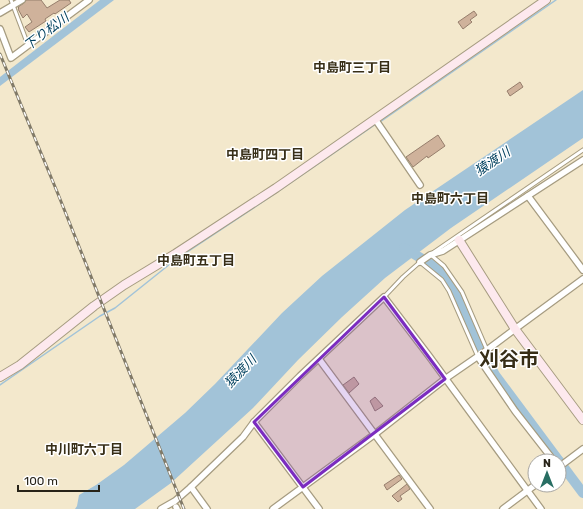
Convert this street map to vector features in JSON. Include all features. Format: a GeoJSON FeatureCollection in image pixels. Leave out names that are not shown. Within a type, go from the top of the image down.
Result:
{"type":"FeatureCollection","features":[{"type":"Feature","properties":{"kind":"street"},"geometry":{"type":"LineString","coordinates":[[0,13],[12,3],[22,0]]}},
{"type":"Feature","properties":{"kind":"street"},"geometry":{"type":"LineString","coordinates":[[0,29],[11,58],[89,0]]}},
{"type":"Feature","properties":{"kind":"street"},"geometry":{"type":"LineString","coordinates":[[0,377],[20,365],[94,306],[276,188],[546,0]]}},
{"type":"Feature","properties":{"kind":"street"},"geometry":{"type":"LineString","coordinates":[[375,119],[420,185]]}},
{"type":"Feature","properties":{"kind":"street"},"geometry":{"type":"LineString","coordinates":[[420,262],[430,255],[443,251],[583,160]]}},
{"type":"Feature","properties":{"kind":"street"},"geometry":{"type":"LineString","coordinates":[[528,196],[583,270]]}},
{"type":"Feature","properties":{"kind":"street"},"geometry":{"type":"LineString","coordinates":[[459,240],[515,328],[583,420]]}},
{"type":"Feature","properties":{"kind":"street"},"geometry":{"type":"LineString","coordinates":[[273,509],[375,434],[445,379],[478,357],[515,328],[583,279]]}},
{"type":"Feature","properties":{"kind":"street"},"geometry":{"type":"LineString","coordinates":[[161,509],[175,501],[191,487],[243,437],[254,422],[300,376],[384,297],[527,491],[503,509]]}},
{"type":"Feature","properties":{"kind":"street"},"geometry":{"type":"LineString","coordinates":[[478,357],[515,411],[548,453]]}},
{"type":"Feature","properties":{"kind":"street"},"geometry":{"type":"LineString","coordinates":[[318,359],[430,509]]}},
{"type":"Feature","properties":{"kind":"street"},"geometry":{"type":"LineString","coordinates":[[254,422],[319,509]]}},
{"type":"Feature","properties":{"kind":"street"},"geometry":{"type":"LineString","coordinates":[[567,461],[583,449]]}},
{"type":"Feature","properties":{"kind":"street"},"geometry":{"type":"LineString","coordinates":[[191,487],[207,509]]}},
{"type":"Feature","properties":{"kind":"street"},"geometry":{"type":"LineString","coordinates":[[528,493],[540,509]]}},
{"type":"Feature","properties":{"kind":"lane"},"geometry":{"type":"LineString","coordinates":[[12,3],[28,46]]}},
{"type":"Feature","properties":{"kind":"lane"},"geometry":{"type":"LineString","coordinates":[[487,350],[462,292],[444,266],[430,255],[583,150]]}},
{"type":"Feature","properties":{"kind":"lane"},"geometry":{"type":"LineString","coordinates":[[384,297],[420,262],[442,280],[449,291],[478,357]]}},
{"type":"Feature","properties":{"kind":"highlighted area"},"geometry":{"type":"Polygon","coordinates":[[[384,297],[445,379],[303,487],[254,422],[384,297]]]}},
{"type":"Feature","properties":{"kind":"water"},"geometry":{"type":"Polygon","coordinates":[[[100,0],[114,0],[0,86],[0,77],[100,0]]]}},
{"type":"Feature","properties":{"kind":"water"},"geometry":{"type":"Polygon","coordinates":[[[583,90],[583,138],[451,228],[385,278],[298,360],[253,408],[171,483],[135,509],[75,509],[79,495],[124,465],[185,413],[215,384],[282,313],[322,276],[405,210],[583,90]]]}},
{"type":"Feature","properties":{"kind":"building"},"geometry":{"type":"Polygon","coordinates":[[[26,0],[41,0],[47,8],[60,0],[69,0],[71,3],[45,19],[46,21],[29,32],[25,27],[32,22],[27,14],[23,18],[18,9],[18,7],[26,0]]]}},
{"type":"Feature","properties":{"kind":"building"},"geometry":{"type":"Polygon","coordinates":[[[474,11],[477,15],[470,20],[472,22],[463,29],[458,22],[474,11]]]}},
{"type":"Feature","properties":{"kind":"building"},"geometry":{"type":"Polygon","coordinates":[[[520,82],[523,87],[510,96],[507,91],[520,82]]]}},
{"type":"Feature","properties":{"kind":"building"},"geometry":{"type":"Polygon","coordinates":[[[438,135],[445,146],[428,158],[427,156],[413,167],[406,157],[438,135]]]}},
{"type":"Feature","properties":{"kind":"building"},"geometry":{"type":"Polygon","coordinates":[[[354,377],[359,384],[349,393],[343,385],[354,377]]]}},
{"type":"Feature","properties":{"kind":"building"},"geometry":{"type":"Polygon","coordinates":[[[375,397],[383,406],[375,411],[370,401],[375,397]]]}},
{"type":"Feature","properties":{"kind":"building"},"geometry":{"type":"Polygon","coordinates":[[[399,475],[402,479],[387,490],[384,485],[399,475]]]}},
{"type":"Feature","properties":{"kind":"building"},"geometry":{"type":"Polygon","coordinates":[[[407,484],[410,489],[400,496],[402,499],[398,502],[392,496],[407,484]]]}},
{"type":"Feature","properties":{"kind":"waterway"},"geometry":{"type":"LineString","coordinates":[[380,122],[556,0]]}},
{"type":"Feature","properties":{"kind":"waterway"},"geometry":{"type":"LineString","coordinates":[[0,385],[100,316],[115,308],[175,260],[376,124]]}},
{"type":"Feature","properties":{"kind":"waterway","name":"猿渡川"},"geometry":{"type":"LineString","coordinates":[[404,248],[434,266],[456,292],[472,331],[495,375],[553,453]]}},
{"type":"Feature","properties":{"kind":"waterway","name":"猿渡川"},"geometry":{"type":"LineString","coordinates":[[567,472],[583,493]]}},
{"type":"Feature","properties":{"kind":"railway"},"geometry":{"type":"LineString","coordinates":[[0,54],[58,194],[184,509]]}},
{"type":"Feature","properties":{"kind":"district","name":"中島町三丁目"},"geometry":{"type":"Point","coordinates":[352,67]}},
{"type":"Feature","properties":{"kind":"district","name":"中島町四丁目"},"geometry":{"type":"Point","coordinates":[265,154]}},
{"type":"Feature","properties":{"kind":"district","name":"中島町六丁目"},"geometry":{"type":"Point","coordinates":[450,198]}},
{"type":"Feature","properties":{"kind":"district","name":"中島町五丁目"},"geometry":{"type":"Point","coordinates":[196,260]}},
{"type":"Feature","properties":{"kind":"district","name":"刈谷市"},"geometry":{"type":"Point","coordinates":[509,359]}},
{"type":"Feature","properties":{"kind":"district","name":"中川町六丁目"},"geometry":{"type":"Point","coordinates":[84,449]}},
{"type":"Feature","properties":{"kind":"water label","name":"下り松川"},"geometry":{"type":"Point","coordinates":[46,31]}}]}
